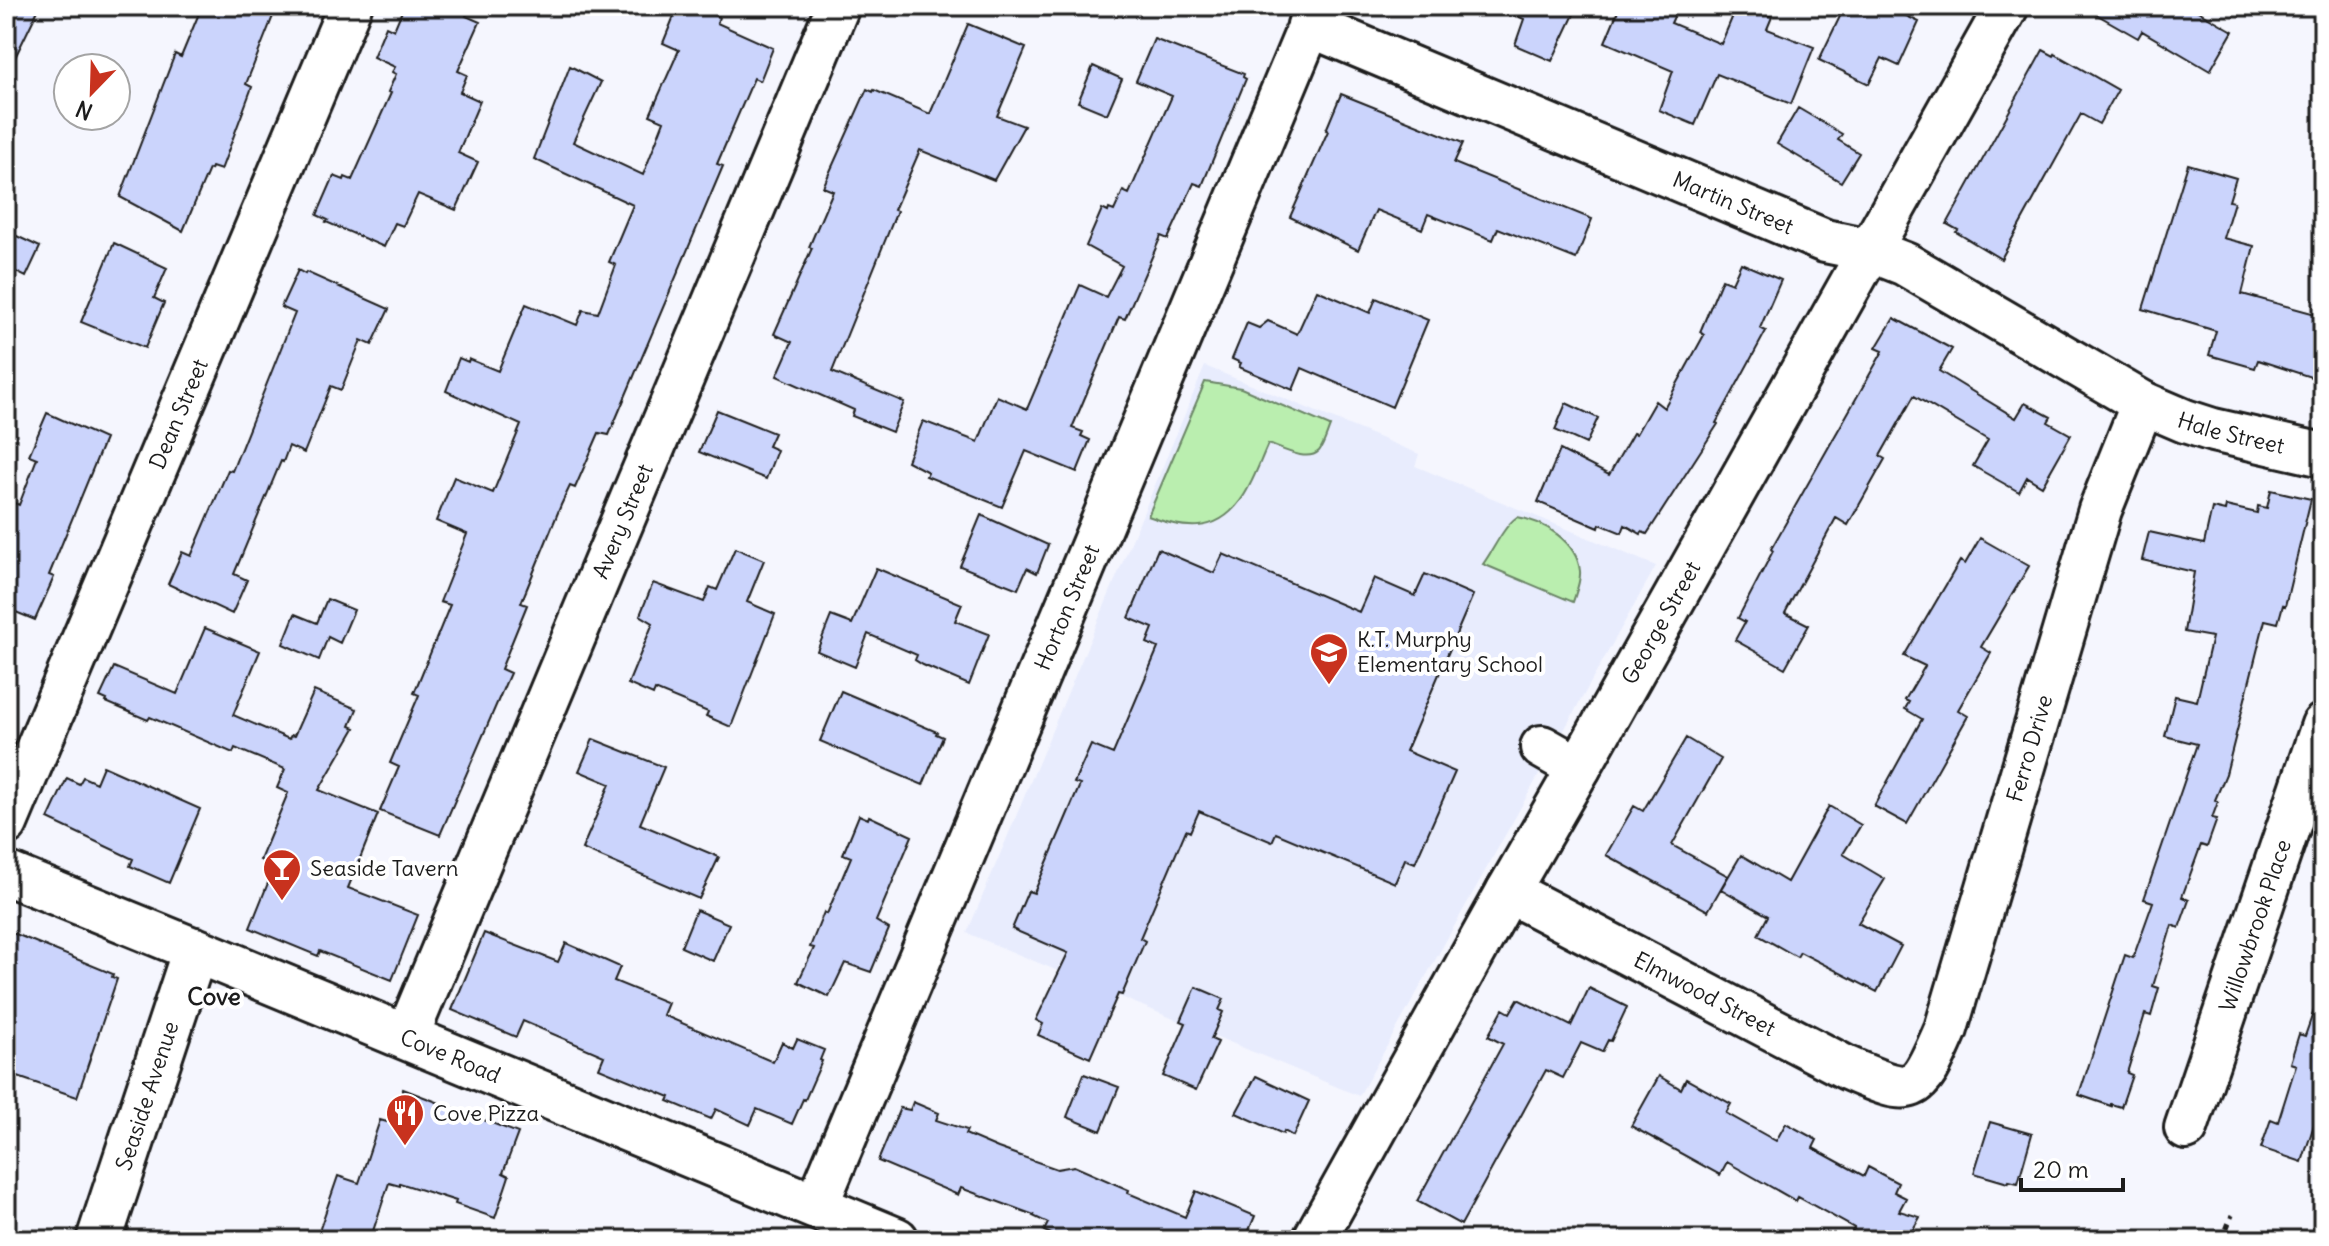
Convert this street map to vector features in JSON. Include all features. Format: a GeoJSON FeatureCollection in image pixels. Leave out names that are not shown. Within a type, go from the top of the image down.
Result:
{"type":"FeatureCollection","features":[{"type":"Feature","properties":{"kind":"main road","name":"Cove Road"},"geometry":{"type":"LineString","coordinates":[[195,950],[896,1240]]}},
{"type":"Feature","properties":{"kind":"main road","name":"Seaside Avenue"},"geometry":{"type":"LineString","coordinates":[[99,1240],[195,950]]}},
{"type":"Feature","properties":{"kind":"street","name":"Dean Street"},"geometry":{"type":"LineString","coordinates":[[6,823],[350,6]]}},
{"type":"Feature","properties":{"kind":"street","name":"Avery Street"},"geometry":{"type":"LineString","coordinates":[[407,1036],[838,6]]}},
{"type":"Feature","properties":{"kind":"street","name":"George Street"},"geometry":{"type":"LineString","coordinates":[[1314,1240],[2007,6]]}},
{"type":"Feature","properties":{"kind":"street","name":"Martin Street"},"geometry":{"type":"LineString","coordinates":[[1314,16],[1825,241],[1869,250],[1905,264],[2143,403]]}},
{"type":"Feature","properties":{"kind":"street","name":"Horton Street"},"geometry":{"type":"LineString","coordinates":[[816,1207],[1314,16]]}},
{"type":"Feature","properties":{"kind":"street","name":"Hale Street"},"geometry":{"type":"LineString","coordinates":[[2143,403],[2213,430],[2323,455]]}},
{"type":"Feature","properties":{"kind":"street","name":"Ferro Drive"},"geometry":{"type":"LineString","coordinates":[[1907,1088],[1919,1082],[1946,1029],[2100,510],[2143,403]]}},
{"type":"Feature","properties":{"kind":"street","name":"Willowbrook Place"},"geometry":{"type":"LineString","coordinates":[[2186,1128],[2323,725]]}},
{"type":"Feature","properties":{"kind":"street"},"geometry":{"type":"LineString","coordinates":[[1542,747],[1579,768]]}},
{"type":"Feature","properties":{"kind":"street","name":"Cove Road"},"geometry":{"type":"LineString","coordinates":[[6,873],[195,950]]}},
{"type":"Feature","properties":{"kind":"street","name":"Elmwood Street"},"geometry":{"type":"LineString","coordinates":[[1508,891],[1847,1068],[1879,1082],[1907,1088]]}},
{"type":"Feature","properties":{"kind":"path"},"geometry":{"type":"LineString","coordinates":[[2222,1240],[2232,1215]]}},
{"type":"Feature","properties":{"kind":"shaded area","name":"K.T. Murphy Elementary School"},"geometry":{"type":"Polygon","coordinates":[[[1205,366],[1419,454],[1415,466],[1656,566],[1359,1096],[967,933],[1205,366]]]}},
{"type":"Feature","properties":{"kind":"green space"},"geometry":{"type":"Polygon","coordinates":[[[1205,382],[1241,388],[1330,426],[1324,442],[1319,451],[1308,456],[1268,444],[1244,495],[1220,520],[1185,526],[1148,516],[1205,382]]]}},
{"type":"Feature","properties":{"kind":"green space"},"geometry":{"type":"Polygon","coordinates":[[[1517,517],[1548,528],[1573,551],[1580,575],[1573,602],[1483,564],[1503,532],[1517,517]]]}},
{"type":"Feature","properties":{"kind":"building"},"geometry":{"type":"Polygon","coordinates":[[[6,6],[40,6],[6,76],[6,6]]]}},
{"type":"Feature","properties":{"kind":"building"},"geometry":{"type":"Polygon","coordinates":[[[202,6],[277,6],[246,84],[252,87],[221,170],[209,169],[183,231],[120,197],[175,54],[181,57],[202,6]]]}},
{"type":"Feature","properties":{"kind":"building"},"geometry":{"type":"Polygon","coordinates":[[[404,6],[470,6],[466,16],[480,22],[458,71],[467,75],[460,92],[480,101],[458,153],[478,162],[456,210],[418,194],[403,226],[395,223],[384,247],[326,222],[328,220],[317,215],[334,176],[352,180],[391,93],[388,92],[396,74],[392,72],[395,67],[373,57],[386,26],[394,30],[404,6]]]}},
{"type":"Feature","properties":{"kind":"building"},"geometry":{"type":"Polygon","coordinates":[[[678,6],[693,6],[719,17],[717,23],[773,48],[760,81],[754,78],[717,164],[723,166],[609,435],[599,433],[575,488],[570,486],[561,505],[521,603],[527,605],[501,669],[510,673],[440,835],[380,811],[399,767],[390,763],[419,695],[414,693],[450,605],[440,602],[467,534],[436,521],[454,477],[493,493],[521,425],[446,391],[459,358],[498,371],[526,304],[577,325],[583,310],[598,313],[616,265],[609,262],[633,205],[534,159],[570,66],[601,82],[573,142],[643,175],[664,121],[650,115],[679,50],[663,43],[678,6]]]}},
{"type":"Feature","properties":{"kind":"building"},"geometry":{"type":"Polygon","coordinates":[[[1495,6],[1578,6],[1552,61],[1515,45],[1524,19],[1495,6]]]}},
{"type":"Feature","properties":{"kind":"building"},"geometry":{"type":"Polygon","coordinates":[[[1620,6],[1679,6],[1671,23],[1721,44],[1737,6],[1748,6],[1772,17],[1767,29],[1814,47],[1791,104],[1717,74],[1695,125],[1659,110],[1673,71],[1605,42],[1620,6]]]}},
{"type":"Feature","properties":{"kind":"building"},"geometry":{"type":"Polygon","coordinates":[[[1845,6],[1886,6],[1919,22],[1899,66],[1882,58],[1869,84],[1819,60],[1845,6]]]}},
{"type":"Feature","properties":{"kind":"building"},"geometry":{"type":"Polygon","coordinates":[[[2082,6],[2189,6],[2233,31],[2210,71],[2142,31],[2138,38],[2082,6]]]}},
{"type":"Feature","properties":{"kind":"building"},"geometry":{"type":"Polygon","coordinates":[[[968,24],[1026,48],[997,116],[1024,126],[994,180],[920,150],[894,210],[897,211],[832,372],[904,402],[892,432],[852,416],[854,410],[777,376],[792,342],[774,334],[833,191],[823,187],[867,89],[930,114],[968,24]]]}},
{"type":"Feature","properties":{"kind":"building"},"geometry":{"type":"Polygon","coordinates":[[[1154,39],[1244,74],[1246,79],[1202,186],[1194,183],[1168,239],[1161,236],[1125,319],[1119,317],[1072,428],[1083,432],[1081,436],[1090,440],[1077,472],[1026,451],[1002,507],[926,476],[928,472],[907,461],[923,421],[978,442],[997,396],[1027,409],[1080,285],[1106,297],[1122,266],[1086,246],[1102,209],[1114,211],[1123,191],[1129,194],[1172,96],[1136,81],[1154,39]]]}},
{"type":"Feature","properties":{"kind":"building"},"geometry":{"type":"Polygon","coordinates":[[[2043,50],[2118,90],[2099,124],[2081,114],[2001,259],[1947,224],[2043,50]]]}},
{"type":"Feature","properties":{"kind":"building"},"geometry":{"type":"Polygon","coordinates":[[[1093,66],[1122,79],[1107,114],[1078,102],[1093,66]]]}},
{"type":"Feature","properties":{"kind":"building"},"geometry":{"type":"Polygon","coordinates":[[[1341,94],[1463,143],[1454,163],[1592,219],[1576,259],[1498,228],[1493,240],[1428,214],[1422,229],[1376,210],[1358,250],[1290,217],[1341,94]]]}},
{"type":"Feature","properties":{"kind":"building"},"geometry":{"type":"Polygon","coordinates":[[[1798,108],[1842,134],[1838,140],[1859,153],[1841,182],[1777,144],[1798,108]]]}},
{"type":"Feature","properties":{"kind":"building"},"geometry":{"type":"Polygon","coordinates":[[[2188,164],[2236,178],[2229,201],[2234,202],[2223,238],[2254,246],[2242,294],[2323,316],[2323,381],[2258,360],[2255,368],[2209,355],[2216,331],[2143,309],[2188,164]]]}},
{"type":"Feature","properties":{"kind":"building"},"geometry":{"type":"Polygon","coordinates":[[[6,231],[40,247],[26,277],[6,267],[6,231]]]}},
{"type":"Feature","properties":{"kind":"building"},"geometry":{"type":"Polygon","coordinates":[[[114,243],[167,268],[154,298],[164,303],[145,348],[81,322],[114,243]]]}},
{"type":"Feature","properties":{"kind":"building"},"geometry":{"type":"Polygon","coordinates":[[[1741,263],[1781,280],[1760,328],[1766,331],[1718,424],[1647,534],[1625,525],[1622,533],[1600,524],[1599,528],[1538,502],[1560,450],[1609,475],[1655,401],[1664,408],[1704,335],[1700,332],[1722,279],[1732,283],[1741,263]]]}},
{"type":"Feature","properties":{"kind":"building"},"geometry":{"type":"Polygon","coordinates":[[[298,270],[389,309],[372,345],[361,340],[341,390],[331,386],[304,453],[289,446],[281,461],[234,574],[247,580],[232,614],[168,584],[182,552],[191,556],[228,470],[232,471],[295,313],[281,307],[298,270]]]}},
{"type":"Feature","properties":{"kind":"building"},"geometry":{"type":"Polygon","coordinates":[[[1317,290],[1370,313],[1376,298],[1428,320],[1392,407],[1302,368],[1293,390],[1239,367],[1241,363],[1232,359],[1247,323],[1259,328],[1268,321],[1297,334],[1317,290]]]}},
{"type":"Feature","properties":{"kind":"building"},"geometry":{"type":"Polygon","coordinates":[[[1894,318],[1952,349],[1939,371],[2016,418],[2025,403],[2051,417],[2048,422],[2071,435],[2042,486],[2027,477],[2019,492],[1973,466],[1988,440],[1914,396],[1880,456],[1885,459],[1848,525],[1836,518],[1785,613],[1809,625],[1785,668],[1735,640],[1745,622],[1738,618],[1773,551],[1771,549],[1883,351],[1876,348],[1894,318]]]}},
{"type":"Feature","properties":{"kind":"building"},"geometry":{"type":"Polygon","coordinates":[[[1566,403],[1598,418],[1586,444],[1555,430],[1566,403]]]}},
{"type":"Feature","properties":{"kind":"building"},"geometry":{"type":"Polygon","coordinates":[[[717,410],[774,433],[768,446],[777,450],[766,479],[699,452],[717,410]]]}},
{"type":"Feature","properties":{"kind":"building"},"geometry":{"type":"Polygon","coordinates":[[[47,413],[105,439],[49,575],[54,577],[35,620],[6,608],[6,516],[12,502],[19,505],[37,458],[29,455],[47,413]]]}},
{"type":"Feature","properties":{"kind":"building"},"geometry":{"type":"Polygon","coordinates":[[[2271,490],[2311,499],[2285,606],[2278,623],[2265,620],[2226,774],[2215,800],[2218,802],[2212,818],[2217,819],[2207,847],[2201,845],[2182,897],[2189,900],[2179,928],[2172,925],[2153,986],[2159,988],[2151,1016],[2145,1014],[2127,1073],[2132,1075],[2121,1107],[2111,1106],[2079,1095],[2125,955],[2133,958],[2153,902],[2144,899],[2197,744],[2165,736],[2175,696],[2197,701],[2212,637],[2184,632],[2194,572],[2142,560],[2149,532],[2204,544],[2212,508],[2225,511],[2226,506],[2257,513],[2258,506],[2267,508],[2271,490]]]}},
{"type":"Feature","properties":{"kind":"building"},"geometry":{"type":"Polygon","coordinates":[[[981,515],[1048,545],[1037,573],[1027,568],[1018,589],[960,566],[981,515]]]}},
{"type":"Feature","properties":{"kind":"building"},"geometry":{"type":"Polygon","coordinates":[[[1980,538],[2029,566],[1981,647],[1991,653],[1958,710],[1968,716],[1907,824],[1874,806],[1922,719],[1905,709],[1909,702],[1905,700],[1925,666],[1904,656],[1960,561],[1965,564],[1980,538]]]}},
{"type":"Feature","properties":{"kind":"building"},"geometry":{"type":"Polygon","coordinates":[[[735,548],[764,560],[747,602],[775,614],[731,727],[706,716],[708,712],[655,690],[653,695],[628,684],[653,623],[640,615],[653,583],[704,602],[710,587],[717,590],[735,548]]]}},
{"type":"Feature","properties":{"kind":"building"},"geometry":{"type":"Polygon","coordinates":[[[1158,549],[1214,573],[1223,554],[1359,612],[1374,578],[1415,596],[1425,574],[1473,595],[1406,751],[1455,772],[1415,863],[1405,859],[1395,883],[1276,833],[1272,842],[1199,811],[1190,832],[1186,830],[1140,938],[1145,941],[1090,1058],[1038,1035],[1043,1024],[1036,1020],[1068,953],[1012,929],[1028,891],[1034,893],[1080,785],[1074,783],[1091,745],[1113,754],[1158,648],[1147,643],[1153,628],[1129,618],[1158,549]]]}},
{"type":"Feature","properties":{"kind":"building"},"geometry":{"type":"Polygon","coordinates":[[[876,568],[962,604],[955,621],[989,634],[969,685],[923,665],[915,660],[917,655],[868,634],[855,667],[817,651],[831,616],[852,624],[876,568]]]}},
{"type":"Feature","properties":{"kind":"building"},"geometry":{"type":"Polygon","coordinates":[[[327,599],[354,610],[340,643],[328,637],[319,660],[283,644],[295,614],[317,623],[327,599]]]}},
{"type":"Feature","properties":{"kind":"building"},"geometry":{"type":"Polygon","coordinates":[[[205,628],[260,651],[233,715],[289,739],[291,735],[294,736],[314,691],[357,709],[350,726],[355,728],[319,790],[378,814],[348,888],[418,915],[392,980],[320,951],[318,956],[250,928],[272,873],[267,870],[269,864],[260,860],[288,793],[277,788],[285,769],[235,748],[233,753],[150,717],[148,720],[100,697],[114,667],[177,694],[205,628]]]}},
{"type":"Feature","properties":{"kind":"building"},"geometry":{"type":"Polygon","coordinates":[[[841,691],[943,737],[923,785],[820,741],[841,691]]]}},
{"type":"Feature","properties":{"kind":"building"},"geometry":{"type":"Polygon","coordinates":[[[1686,738],[1721,759],[1672,845],[1728,876],[1708,911],[1606,855],[1634,806],[1643,811],[1686,738]]]}},
{"type":"Feature","properties":{"kind":"building"},"geometry":{"type":"Polygon","coordinates":[[[593,739],[664,767],[640,824],[719,857],[699,899],[582,849],[610,784],[579,771],[593,739]]]}},
{"type":"Feature","properties":{"kind":"building"},"geometry":{"type":"Polygon","coordinates":[[[103,766],[200,809],[169,883],[130,866],[133,859],[48,819],[67,778],[79,784],[83,777],[96,783],[103,766]]]}},
{"type":"Feature","properties":{"kind":"building"},"geometry":{"type":"Polygon","coordinates":[[[1829,806],[1861,825],[1843,854],[1885,879],[1858,923],[1901,946],[1877,992],[1800,952],[1797,957],[1758,935],[1768,916],[1721,889],[1741,855],[1787,882],[1829,806]]]}},
{"type":"Feature","properties":{"kind":"building"},"geometry":{"type":"Polygon","coordinates":[[[859,815],[868,819],[869,816],[912,836],[876,921],[889,929],[871,972],[845,963],[829,997],[798,982],[814,948],[810,947],[824,912],[827,914],[851,857],[843,854],[859,815]]]}},
{"type":"Feature","properties":{"kind":"building"},"geometry":{"type":"Polygon","coordinates":[[[696,910],[729,924],[713,961],[681,947],[696,910]]]}},
{"type":"Feature","properties":{"kind":"building"},"geometry":{"type":"Polygon","coordinates":[[[6,930],[113,974],[112,977],[117,979],[77,1097],[6,1073],[6,930]]]}},
{"type":"Feature","properties":{"kind":"building"},"geometry":{"type":"Polygon","coordinates":[[[484,933],[558,962],[566,943],[620,967],[614,981],[668,1003],[663,1015],[773,1062],[782,1042],[793,1048],[797,1039],[824,1050],[822,1061],[792,1124],[757,1109],[750,1125],[716,1109],[711,1119],[668,1101],[670,1097],[599,1068],[604,1056],[523,1021],[516,1037],[452,1010],[484,933]]]}},
{"type":"Feature","properties":{"kind":"building"},"geometry":{"type":"Polygon","coordinates":[[[1196,987],[1224,999],[1219,1010],[1223,1012],[1211,1039],[1218,1042],[1196,1090],[1163,1076],[1186,1023],[1181,1021],[1196,987]]]}},
{"type":"Feature","properties":{"kind":"building"},"geometry":{"type":"Polygon","coordinates":[[[1589,988],[1627,1007],[1611,1041],[1608,1040],[1602,1052],[1581,1043],[1563,1078],[1546,1070],[1461,1225],[1417,1201],[1503,1044],[1488,1036],[1503,1009],[1510,1013],[1518,999],[1571,1026],[1589,988]]]}},
{"type":"Feature","properties":{"kind":"building"},"geometry":{"type":"Polygon","coordinates":[[[2318,999],[2323,1000],[2323,1097],[2302,1162],[2261,1148],[2271,1119],[2278,1122],[2296,1065],[2290,1063],[2299,1034],[2305,1036],[2318,999]]]}},
{"type":"Feature","properties":{"kind":"building"},"geometry":{"type":"Polygon","coordinates":[[[1084,1074],[1119,1087],[1101,1131],[1067,1117],[1084,1074]]]}},
{"type":"Feature","properties":{"kind":"building"},"geometry":{"type":"Polygon","coordinates":[[[1256,1076],[1309,1101],[1293,1136],[1236,1113],[1256,1076]]]}},
{"type":"Feature","properties":{"kind":"building"},"geometry":{"type":"Polygon","coordinates":[[[1659,1076],[1681,1089],[1686,1079],[1731,1104],[1726,1113],[1776,1141],[1786,1123],[1817,1140],[1813,1148],[1864,1176],[1868,1167],[1898,1183],[1894,1192],[1906,1198],[1899,1211],[1920,1217],[1907,1240],[1848,1240],[1854,1228],[1798,1197],[1796,1201],[1727,1162],[1720,1175],[1631,1126],[1659,1076]]]}},
{"type":"Feature","properties":{"kind":"building"},"geometry":{"type":"Polygon","coordinates":[[[403,1089],[518,1133],[503,1173],[509,1176],[495,1218],[455,1204],[456,1201],[400,1183],[400,1186],[389,1183],[370,1240],[316,1240],[338,1176],[359,1183],[380,1120],[387,1122],[396,1097],[401,1098],[403,1089]]]}},
{"type":"Feature","properties":{"kind":"building"},"geometry":{"type":"Polygon","coordinates":[[[913,1102],[939,1113],[936,1120],[967,1130],[965,1134],[998,1148],[1057,1169],[1074,1166],[1185,1217],[1196,1191],[1255,1216],[1245,1240],[1066,1240],[1044,1231],[1048,1223],[1034,1215],[961,1188],[958,1195],[878,1161],[900,1108],[910,1110],[913,1102]]]}},
{"type":"Feature","properties":{"kind":"building"},"geometry":{"type":"Polygon","coordinates":[[[1990,1122],[2032,1134],[2018,1183],[1974,1173],[1990,1122]]]}},
{"type":"Feature","properties":{"kind":"place","name":"K.T. Murphy Elementary School"},"geometry":{"type":"Point","coordinates":[1329,686]}},
{"type":"Feature","properties":{"kind":"place","name":"Seaside Tavern"},"geometry":{"type":"Point","coordinates":[282,902]}},
{"type":"Feature","properties":{"kind":"place","name":"Cove Pizza"},"geometry":{"type":"Point","coordinates":[405,1147]}},
{"type":"Feature","properties":{"kind":"district","name":"Cove"},"geometry":{"type":"Point","coordinates":[214,997]}}]}
